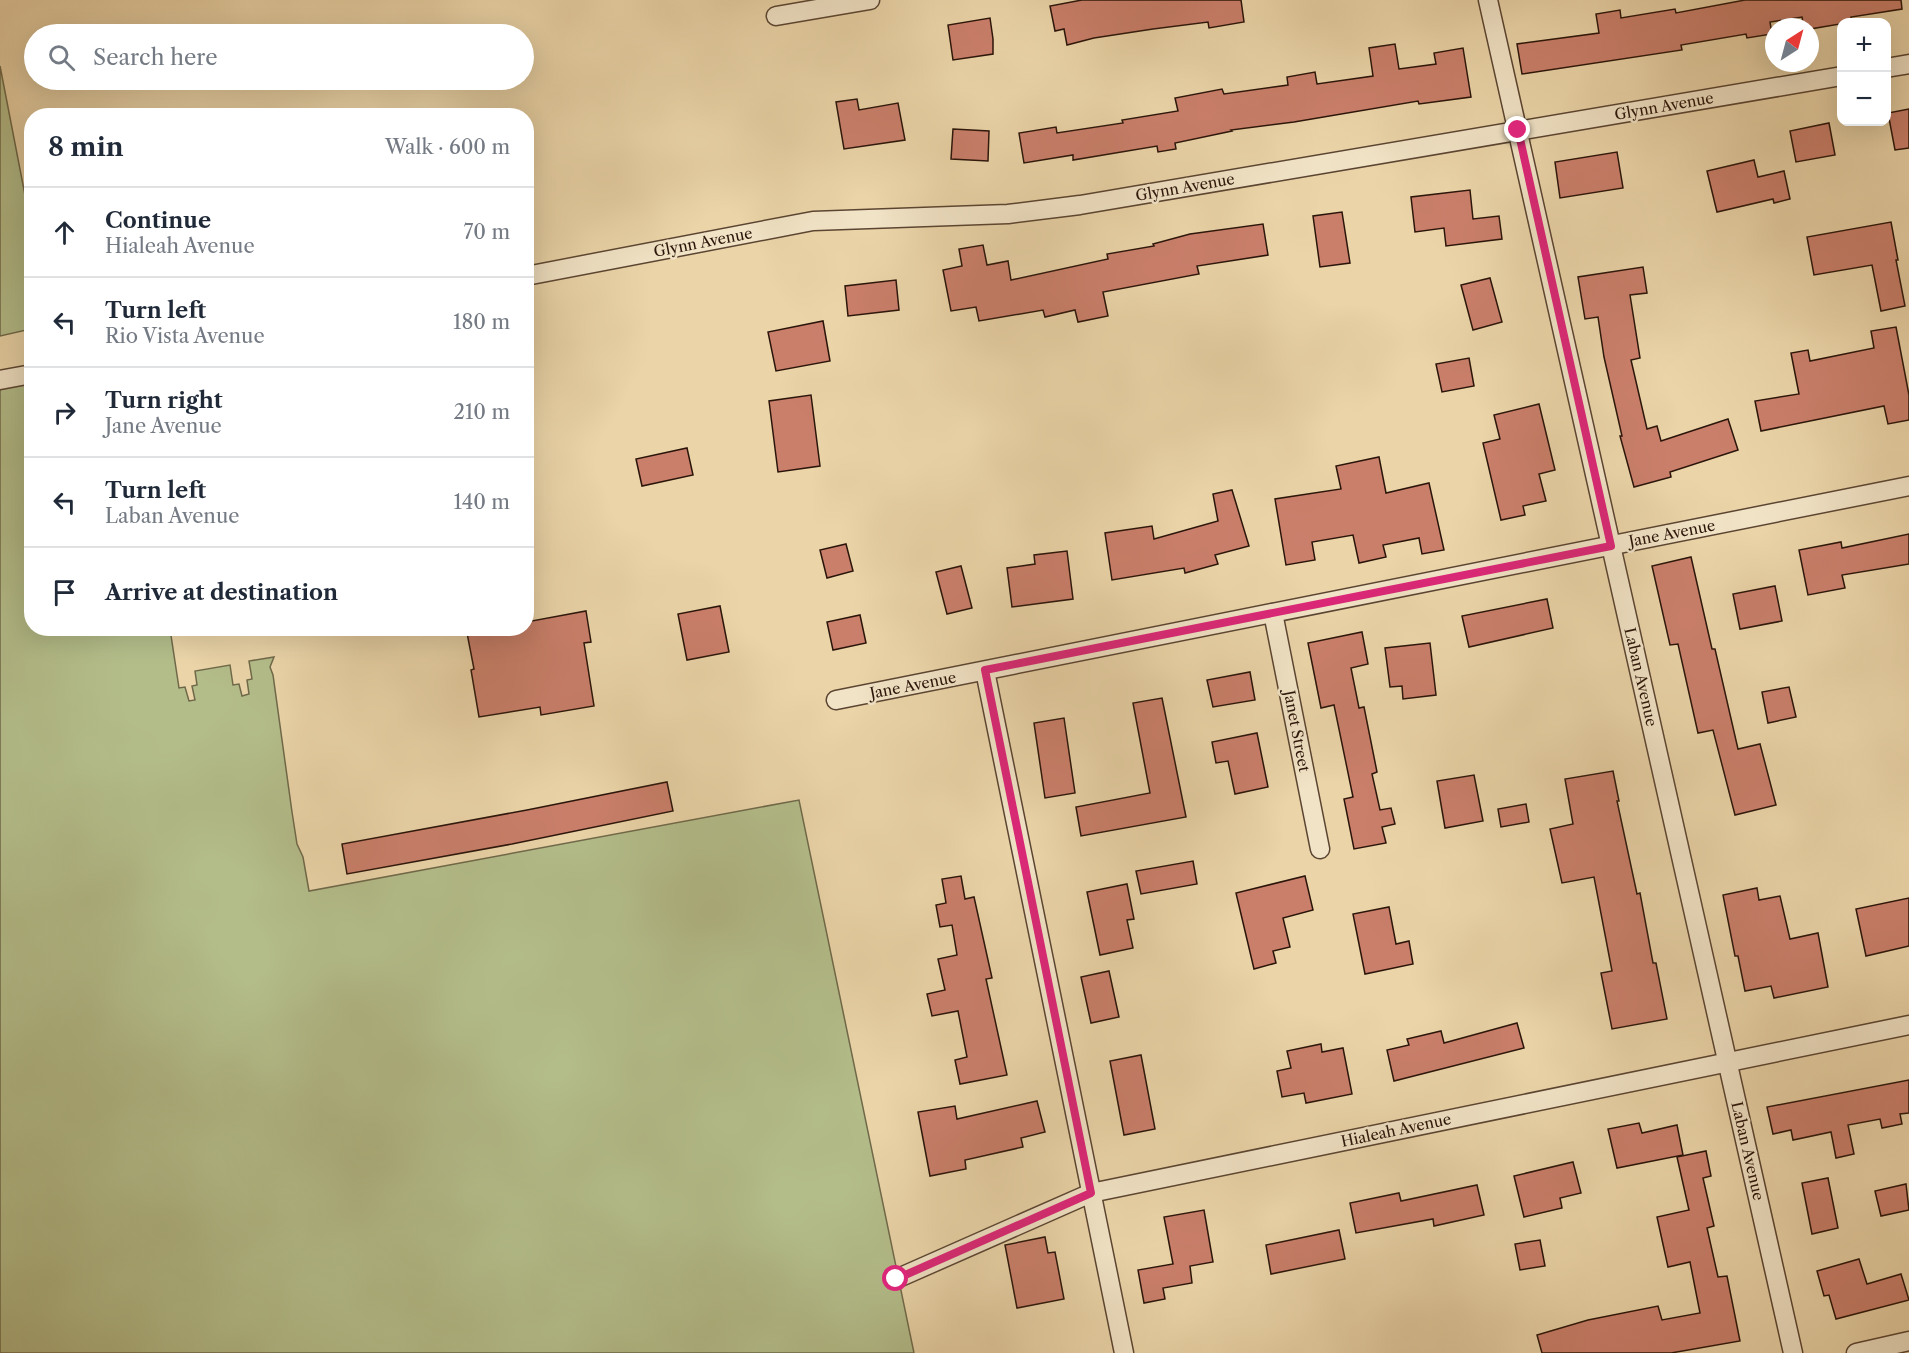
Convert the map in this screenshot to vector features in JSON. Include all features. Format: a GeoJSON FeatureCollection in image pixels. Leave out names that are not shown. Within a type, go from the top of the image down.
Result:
{"type":"FeatureCollection","features":[{"type":"Feature","properties":{"kind":"street"},"geometry":{"type":"LineString","coordinates":[[777,16],[805,5],[870,0]]}},
{"type":"Feature","properties":{"kind":"street","name":"Laban Avenue"},"geometry":{"type":"LineString","coordinates":[[1488,0],[1793,1353]]}},
{"type":"Feature","properties":{"kind":"street"},"geometry":{"type":"LineString","coordinates":[[1891,67],[1909,64]]}},
{"type":"Feature","properties":{"kind":"street","name":"Glynn Avenue"},"geometry":{"type":"LineString","coordinates":[[534,274],[813,221],[1008,214],[1080,205],[1837,77]]}},
{"type":"Feature","properties":{"kind":"street"},"geometry":{"type":"LineString","coordinates":[[0,380],[24,376]]}},
{"type":"Feature","properties":{"kind":"street","name":"Jane Avenue"},"geometry":{"type":"LineString","coordinates":[[836,700],[1909,486]]}},
{"type":"Feature","properties":{"kind":"street","name":"Janet Street"},"geometry":{"type":"LineString","coordinates":[[1274,613],[1320,849]]}},
{"type":"Feature","properties":{"kind":"street"},"geometry":{"type":"LineString","coordinates":[[985,670],[1124,1353]]}},
{"type":"Feature","properties":{"kind":"street","name":"Hialeah Avenue"},"geometry":{"type":"LineString","coordinates":[[896,1279],[1091,1193],[1909,1025]]}},
{"type":"Feature","properties":{"kind":"street"},"geometry":{"type":"LineString","coordinates":[[1856,1353],[1909,1341]]}},
{"type":"Feature","properties":{"kind":"green space"},"geometry":{"type":"Polygon","coordinates":[[[0,66],[24,190],[24,331],[0,336],[0,66]]]}},
{"type":"Feature","properties":{"kind":"green space"},"geometry":{"type":"Polygon","coordinates":[[[24,380],[24,636],[171,636],[179,688],[185,687],[189,701],[195,700],[192,686],[197,685],[195,671],[230,665],[233,685],[239,684],[242,696],[249,694],[247,680],[252,679],[249,661],[274,657],[270,667],[297,844],[303,857],[309,891],[799,800],[914,1353],[0,1353],[0,385],[24,380]]]}},
{"type":"Feature","properties":{"kind":"building"},"geometry":{"type":"Polygon","coordinates":[[[1082,0],[1241,0],[1244,22],[1209,28],[1208,22],[1153,29],[1094,38],[1067,45],[1064,29],[1055,31],[1050,6],[1082,0]]]}},
{"type":"Feature","properties":{"kind":"building"},"geometry":{"type":"Polygon","coordinates":[[[1745,0],[1901,0],[1902,9],[1851,18],[1837,18],[1837,24],[1819,28],[1819,18],[1765,18],[1765,35],[1747,38],[1746,34],[1681,45],[1682,50],[1522,74],[1517,44],[1599,33],[1596,14],[1620,10],[1621,18],[1675,9],[1676,13],[1745,0]]]}},
{"type":"Feature","properties":{"kind":"building"},"geometry":{"type":"Polygon","coordinates":[[[990,18],[993,54],[953,60],[948,25],[990,18]]]}},
{"type":"Feature","properties":{"kind":"building"},"geometry":{"type":"Polygon","coordinates":[[[1395,44],[1399,69],[1436,64],[1434,53],[1463,48],[1471,97],[1419,104],[1418,101],[1231,130],[1175,143],[1176,149],[1158,152],[1157,146],[1073,160],[1073,155],[1024,163],[1019,133],[1056,127],[1057,133],[1123,123],[1122,120],[1178,111],[1175,98],[1222,89],[1224,94],[1288,85],[1287,77],[1315,72],[1317,84],[1373,76],[1369,48],[1395,44]]]}},
{"type":"Feature","properties":{"kind":"building"},"geometry":{"type":"Polygon","coordinates":[[[857,99],[859,110],[898,103],[905,140],[844,149],[836,102],[857,99]]]}},
{"type":"Feature","properties":{"kind":"building"},"geometry":{"type":"Polygon","coordinates":[[[1909,109],[1909,148],[1895,150],[1890,126],[1891,112],[1909,109]]]}},
{"type":"Feature","properties":{"kind":"building"},"geometry":{"type":"Polygon","coordinates":[[[1829,123],[1835,155],[1796,162],[1790,131],[1829,123]]]}},
{"type":"Feature","properties":{"kind":"building"},"geometry":{"type":"Polygon","coordinates":[[[953,129],[989,131],[988,161],[951,159],[953,129]]]}},
{"type":"Feature","properties":{"kind":"building"},"geometry":{"type":"Polygon","coordinates":[[[1617,152],[1623,188],[1560,198],[1555,162],[1617,152]]]}},
{"type":"Feature","properties":{"kind":"building"},"geometry":{"type":"Polygon","coordinates":[[[1754,160],[1758,177],[1784,171],[1790,199],[1774,203],[1773,199],[1717,212],[1707,171],[1754,160]]]}},
{"type":"Feature","properties":{"kind":"building"},"geometry":{"type":"Polygon","coordinates":[[[1470,190],[1473,219],[1499,216],[1502,239],[1446,246],[1444,228],[1415,232],[1411,197],[1470,190]]]}},
{"type":"Feature","properties":{"kind":"building"},"geometry":{"type":"Polygon","coordinates":[[[1342,212],[1350,263],[1320,267],[1313,216],[1342,212]]]}},
{"type":"Feature","properties":{"kind":"building"},"geometry":{"type":"Polygon","coordinates":[[[1891,222],[1905,306],[1881,311],[1872,265],[1814,275],[1807,237],[1891,222]]]}},
{"type":"Feature","properties":{"kind":"building"},"geometry":{"type":"Polygon","coordinates":[[[1263,224],[1268,255],[1197,266],[1199,274],[1103,292],[1108,316],[1078,322],[1075,310],[1045,317],[1043,310],[979,321],[976,307],[951,311],[943,270],[962,266],[959,249],[983,245],[987,265],[1008,261],[1011,280],[1108,259],[1107,254],[1154,246],[1153,244],[1190,234],[1263,224]]]}},
{"type":"Feature","properties":{"kind":"building"},"geometry":{"type":"Polygon","coordinates":[[[1643,267],[1647,293],[1630,295],[1640,358],[1631,360],[1647,429],[1657,426],[1661,441],[1728,419],[1738,450],[1670,472],[1671,477],[1634,487],[1620,436],[1622,436],[1604,357],[1598,317],[1585,319],[1578,277],[1643,267]]]}},
{"type":"Feature","properties":{"kind":"building"},"geometry":{"type":"Polygon","coordinates":[[[1490,278],[1502,322],[1473,330],[1461,285],[1490,278]]]}},
{"type":"Feature","properties":{"kind":"building"},"geometry":{"type":"Polygon","coordinates":[[[896,280],[899,310],[848,316],[845,286],[896,280]]]}},
{"type":"Feature","properties":{"kind":"building"},"geometry":{"type":"Polygon","coordinates":[[[823,321],[830,361],[776,371],[768,332],[823,321]]]}},
{"type":"Feature","properties":{"kind":"building"},"geometry":{"type":"Polygon","coordinates":[[[1896,327],[1909,395],[1909,420],[1888,424],[1884,406],[1761,431],[1755,401],[1799,394],[1791,353],[1808,350],[1810,361],[1874,348],[1871,331],[1896,327]]]}},
{"type":"Feature","properties":{"kind":"building"},"geometry":{"type":"Polygon","coordinates":[[[1469,358],[1474,386],[1442,392],[1436,364],[1469,358]]]}},
{"type":"Feature","properties":{"kind":"building"},"geometry":{"type":"Polygon","coordinates":[[[811,395],[820,466],[778,472],[769,401],[811,395]]]}},
{"type":"Feature","properties":{"kind":"building"},"geometry":{"type":"Polygon","coordinates":[[[1539,404],[1555,470],[1539,474],[1546,501],[1523,506],[1525,515],[1501,520],[1483,443],[1500,439],[1494,415],[1539,404]]]}},
{"type":"Feature","properties":{"kind":"building"},"geometry":{"type":"Polygon","coordinates":[[[687,448],[693,475],[642,486],[636,459],[687,448]]]}},
{"type":"Feature","properties":{"kind":"building"},"geometry":{"type":"Polygon","coordinates":[[[1379,457],[1386,493],[1429,483],[1444,550],[1422,554],[1419,538],[1383,545],[1386,557],[1359,563],[1353,535],[1312,542],[1315,560],[1286,565],[1275,499],[1341,489],[1336,466],[1379,457]]]}},
{"type":"Feature","properties":{"kind":"building"},"geometry":{"type":"Polygon","coordinates":[[[1232,490],[1249,546],[1215,555],[1218,564],[1185,573],[1184,568],[1112,580],[1105,533],[1152,526],[1154,539],[1218,521],[1213,494],[1232,490]]]}},
{"type":"Feature","properties":{"kind":"building"},"geometry":{"type":"Polygon","coordinates":[[[1909,534],[1909,564],[1842,575],[1845,588],[1808,595],[1799,550],[1841,542],[1842,548],[1909,534]]]}},
{"type":"Feature","properties":{"kind":"building"},"geometry":{"type":"Polygon","coordinates":[[[846,544],[853,571],[827,578],[820,550],[846,544]]]}},
{"type":"Feature","properties":{"kind":"building"},"geometry":{"type":"Polygon","coordinates":[[[1067,551],[1073,599],[1012,607],[1007,568],[1035,564],[1034,555],[1067,551]]]}},
{"type":"Feature","properties":{"kind":"building"},"geometry":{"type":"Polygon","coordinates":[[[1691,557],[1738,749],[1760,744],[1776,805],[1735,815],[1713,730],[1698,733],[1678,644],[1670,645],[1652,566],[1691,557]]]}},
{"type":"Feature","properties":{"kind":"building"},"geometry":{"type":"Polygon","coordinates":[[[961,566],[972,608],[947,614],[936,572],[961,566]]]}},
{"type":"Feature","properties":{"kind":"building"},"geometry":{"type":"Polygon","coordinates":[[[1775,586],[1782,621],[1740,629],[1733,594],[1775,586]]]}},
{"type":"Feature","properties":{"kind":"building"},"geometry":{"type":"Polygon","coordinates":[[[1547,599],[1553,628],[1469,647],[1462,616],[1547,599]]]}},
{"type":"Feature","properties":{"kind":"building"},"geometry":{"type":"Polygon","coordinates":[[[720,606],[729,652],[687,660],[678,614],[720,606]]]}},
{"type":"Feature","properties":{"kind":"building"},"geometry":{"type":"Polygon","coordinates":[[[586,611],[591,642],[584,643],[594,706],[541,715],[540,707],[479,717],[468,636],[534,636],[534,621],[586,611]]]}},
{"type":"Feature","properties":{"kind":"building"},"geometry":{"type":"Polygon","coordinates":[[[860,615],[866,643],[833,650],[827,622],[860,615]]]}},
{"type":"Feature","properties":{"kind":"building"},"geometry":{"type":"Polygon","coordinates":[[[1362,632],[1368,664],[1351,668],[1359,708],[1364,707],[1377,772],[1372,774],[1380,810],[1391,808],[1395,824],[1382,827],[1386,843],[1354,849],[1344,799],[1353,797],[1334,705],[1321,708],[1308,643],[1362,632]]]}},
{"type":"Feature","properties":{"kind":"building"},"geometry":{"type":"Polygon","coordinates":[[[1430,643],[1436,695],[1403,699],[1402,686],[1390,687],[1385,648],[1430,643]]]}},
{"type":"Feature","properties":{"kind":"building"},"geometry":{"type":"Polygon","coordinates":[[[1250,672],[1255,700],[1213,707],[1207,680],[1250,672]]]}},
{"type":"Feature","properties":{"kind":"building"},"geometry":{"type":"Polygon","coordinates":[[[1789,687],[1796,717],[1768,723],[1762,692],[1789,687]]]}},
{"type":"Feature","properties":{"kind":"building"},"geometry":{"type":"Polygon","coordinates":[[[1162,698],[1186,817],[1081,836],[1076,807],[1150,793],[1133,703],[1162,698]]]}},
{"type":"Feature","properties":{"kind":"building"},"geometry":{"type":"Polygon","coordinates":[[[1064,718],[1075,793],[1045,798],[1034,723],[1064,718]]]}},
{"type":"Feature","properties":{"kind":"building"},"geometry":{"type":"Polygon","coordinates":[[[1257,733],[1268,787],[1235,794],[1228,761],[1216,763],[1212,742],[1257,733]]]}},
{"type":"Feature","properties":{"kind":"building"},"geometry":{"type":"Polygon","coordinates":[[[1613,771],[1619,801],[1617,801],[1637,894],[1640,893],[1653,963],[1656,963],[1667,1019],[1612,1029],[1601,973],[1612,971],[1594,877],[1562,883],[1550,829],[1573,824],[1565,779],[1613,771]]]}},
{"type":"Feature","properties":{"kind":"building"},"geometry":{"type":"Polygon","coordinates":[[[1474,775],[1483,821],[1445,828],[1437,781],[1474,775]]]}},
{"type":"Feature","properties":{"kind":"building"},"geometry":{"type":"Polygon","coordinates":[[[667,782],[673,811],[512,844],[347,874],[342,844],[667,782]]]}},
{"type":"Feature","properties":{"kind":"building"},"geometry":{"type":"Polygon","coordinates":[[[1526,804],[1529,822],[1501,827],[1498,809],[1526,804]]]}},
{"type":"Feature","properties":{"kind":"building"},"geometry":{"type":"Polygon","coordinates":[[[1193,861],[1197,884],[1141,894],[1136,871],[1193,861]]]}},
{"type":"Feature","properties":{"kind":"building"},"geometry":{"type":"Polygon","coordinates":[[[961,876],[965,899],[974,897],[992,978],[986,979],[1007,1075],[960,1084],[955,1060],[967,1057],[958,1011],[932,1016],[927,994],[945,990],[938,959],[957,955],[952,925],[940,927],[936,905],[946,903],[942,879],[961,876]]]}},
{"type":"Feature","properties":{"kind":"building"},"geometry":{"type":"Polygon","coordinates":[[[1305,876],[1313,910],[1283,918],[1290,947],[1273,951],[1276,963],[1254,969],[1236,893],[1305,876]]]}},
{"type":"Feature","properties":{"kind":"building"},"geometry":{"type":"Polygon","coordinates":[[[1127,884],[1134,919],[1127,920],[1133,948],[1100,955],[1087,892],[1127,884]]]}},
{"type":"Feature","properties":{"kind":"building"},"geometry":{"type":"Polygon","coordinates":[[[1757,888],[1759,900],[1780,896],[1790,939],[1818,933],[1828,987],[1774,998],[1771,986],[1745,991],[1738,956],[1735,956],[1723,895],[1757,888]]]}},
{"type":"Feature","properties":{"kind":"building"},"geometry":{"type":"Polygon","coordinates":[[[1909,898],[1909,946],[1866,956],[1856,909],[1909,898]]]}},
{"type":"Feature","properties":{"kind":"building"},"geometry":{"type":"Polygon","coordinates":[[[1389,907],[1396,944],[1409,941],[1413,964],[1365,974],[1353,914],[1389,907]]]}},
{"type":"Feature","properties":{"kind":"building"},"geometry":{"type":"Polygon","coordinates":[[[1109,971],[1119,1017],[1091,1023],[1081,977],[1109,971]]]}},
{"type":"Feature","properties":{"kind":"building"},"geometry":{"type":"Polygon","coordinates":[[[1517,1023],[1524,1048],[1394,1081],[1387,1050],[1409,1045],[1407,1039],[1441,1031],[1444,1043],[1517,1023]]]}},
{"type":"Feature","properties":{"kind":"building"},"geometry":{"type":"Polygon","coordinates":[[[1321,1044],[1322,1052],[1343,1048],[1352,1094],[1306,1103],[1304,1093],[1282,1097],[1277,1071],[1291,1068],[1287,1051],[1321,1044]]]}},
{"type":"Feature","properties":{"kind":"building"},"geometry":{"type":"Polygon","coordinates":[[[1141,1055],[1155,1129],[1124,1135],[1110,1061],[1141,1055]]]}},
{"type":"Feature","properties":{"kind":"building"},"geometry":{"type":"Polygon","coordinates":[[[1909,1080],[1909,1113],[1900,1114],[1902,1124],[1882,1128],[1880,1119],[1848,1125],[1854,1154],[1836,1158],[1831,1132],[1793,1140],[1791,1130],[1773,1134],[1767,1107],[1909,1080]]]}},
{"type":"Feature","properties":{"kind":"building"},"geometry":{"type":"Polygon","coordinates":[[[1037,1101],[1045,1132],[1021,1138],[1023,1147],[965,1160],[966,1169],[930,1176],[918,1112],[955,1106],[957,1119],[1037,1101]]]}},
{"type":"Feature","properties":{"kind":"building"},"geometry":{"type":"Polygon","coordinates":[[[1639,1123],[1642,1133],[1677,1125],[1683,1155],[1617,1168],[1608,1129],[1639,1123]]]}},
{"type":"Feature","properties":{"kind":"building"},"geometry":{"type":"Polygon","coordinates":[[[1706,1151],[1711,1176],[1703,1178],[1714,1226],[1707,1228],[1718,1277],[1727,1276],[1740,1341],[1671,1353],[1542,1353],[1537,1335],[1588,1320],[1658,1306],[1662,1320],[1700,1313],[1690,1262],[1668,1267],[1657,1217],[1689,1210],[1677,1157],[1706,1151]]]}},
{"type":"Feature","properties":{"kind":"building"},"geometry":{"type":"Polygon","coordinates":[[[1573,1162],[1581,1193],[1560,1198],[1562,1208],[1524,1217],[1514,1176],[1573,1162]]]}},
{"type":"Feature","properties":{"kind":"building"},"geometry":{"type":"Polygon","coordinates":[[[1828,1178],[1838,1228],[1812,1234],[1802,1183],[1828,1178]]]}},
{"type":"Feature","properties":{"kind":"building"},"geometry":{"type":"Polygon","coordinates":[[[1906,1184],[1909,1210],[1881,1216],[1875,1191],[1906,1184]]]}},
{"type":"Feature","properties":{"kind":"building"},"geometry":{"type":"Polygon","coordinates":[[[1477,1185],[1484,1215],[1434,1226],[1433,1219],[1356,1233],[1350,1203],[1399,1193],[1401,1201],[1477,1185]]]}},
{"type":"Feature","properties":{"kind":"building"},"geometry":{"type":"Polygon","coordinates":[[[1204,1210],[1213,1262],[1190,1266],[1192,1283],[1163,1288],[1165,1299],[1144,1303],[1138,1270],[1173,1264],[1164,1217],[1204,1210]]]}},
{"type":"Feature","properties":{"kind":"building"},"geometry":{"type":"Polygon","coordinates":[[[1339,1230],[1345,1259],[1271,1274],[1266,1245],[1339,1230]]]}},
{"type":"Feature","properties":{"kind":"building"},"geometry":{"type":"Polygon","coordinates":[[[1045,1237],[1048,1253],[1055,1252],[1064,1299],[1017,1308],[1005,1245],[1045,1237]]]}},
{"type":"Feature","properties":{"kind":"building"},"geometry":{"type":"Polygon","coordinates":[[[1540,1240],[1545,1266],[1520,1270],[1515,1244],[1540,1240]]]}},
{"type":"Feature","properties":{"kind":"building"},"geometry":{"type":"Polygon","coordinates":[[[1859,1259],[1867,1284],[1901,1274],[1909,1300],[1836,1319],[1829,1295],[1824,1296],[1817,1271],[1859,1259]]]}},
{"type":"Feature","properties":{"kind":"route"},"geometry":{"type":"LineString","coordinates":[[896,1279],[1091,1193],[985,670],[1611,546],[1518,130]]}}]}
